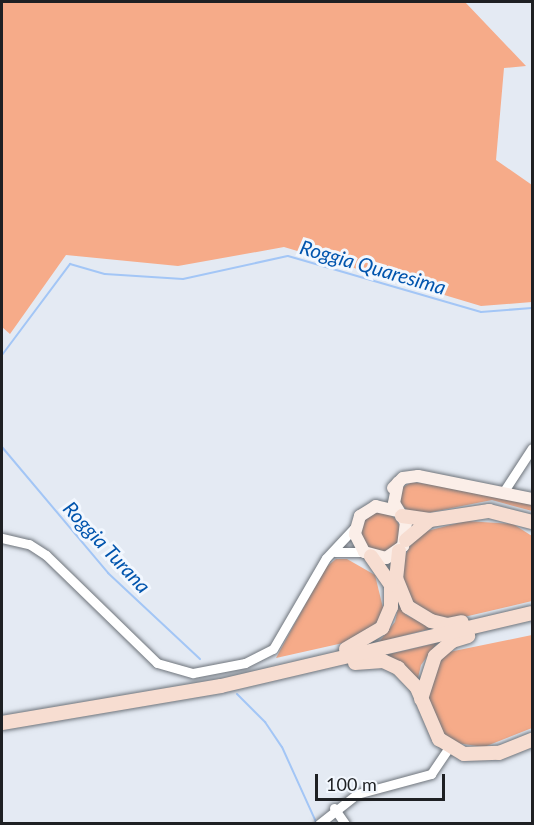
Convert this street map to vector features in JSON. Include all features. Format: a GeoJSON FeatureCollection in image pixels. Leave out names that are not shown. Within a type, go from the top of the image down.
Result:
{"type":"FeatureCollection","features":[{"type":"Feature","properties":{"kind":"main road"},"geometry":{"type":"LineString","coordinates":[[306,666],[358,645],[382,628],[393,596],[385,571],[368,554],[355,527],[360,516],[376,506],[398,483],[418,476],[504,491],[532,499]]}},
{"type":"Feature","properties":{"kind":"main road"},"geometry":{"type":"LineString","coordinates":[[398,483],[402,545],[396,578],[408,607],[447,625],[493,622]]}},
{"type":"Feature","properties":{"kind":"main road"},"geometry":{"type":"LineString","coordinates":[[376,506],[430,520],[489,511],[532,522]]}},
{"type":"Feature","properties":{"kind":"main road"},"geometry":{"type":"LineString","coordinates":[[368,554],[386,558],[430,520]]}},
{"type":"Feature","properties":{"kind":"main road"},"geometry":{"type":"LineString","coordinates":[[2,723],[147,701],[532,613]]}},
{"type":"Feature","properties":{"kind":"main road"},"geometry":{"type":"LineString","coordinates":[[421,701],[435,656],[452,641],[493,622]]}},
{"type":"Feature","properties":{"kind":"main road"},"geometry":{"type":"LineString","coordinates":[[306,666],[323,669],[383,661],[410,678],[432,728],[450,747],[479,755],[532,740]]}},
{"type":"Feature","properties":{"kind":"street"},"geometry":{"type":"LineString","coordinates":[[504,491],[532,448]]}},
{"type":"Feature","properties":{"kind":"street"},"geometry":{"type":"LineString","coordinates":[[2,538],[46,555],[149,657],[185,673],[245,663],[273,649],[332,552],[355,527]]}},
{"type":"Feature","properties":{"kind":"street"},"geometry":{"type":"LineString","coordinates":[[332,552],[368,554]]}},
{"type":"Feature","properties":{"kind":"street"},"geometry":{"type":"LineString","coordinates":[[321,822],[334,808],[357,794],[420,780],[439,765],[450,747]]}},
{"type":"Feature","properties":{"kind":"street"},"geometry":{"type":"LineString","coordinates":[[334,808],[345,824]]}},
{"type":"Feature","properties":{"kind":"shaded area"},"geometry":{"type":"Polygon","coordinates":[[[2,2],[465,2],[526,66],[504,68],[496,160],[532,185],[532,302],[481,306],[284,247],[178,266],[66,255],[10,334],[2,327],[2,2]]]}},
{"type":"Feature","properties":{"kind":"shaded area"},"geometry":{"type":"Polygon","coordinates":[[[412,482],[483,491],[532,505],[532,511],[492,500],[422,514],[409,512],[399,502],[400,489],[412,482]]]}},
{"type":"Feature","properties":{"kind":"shaded area"},"geometry":{"type":"Polygon","coordinates":[[[380,512],[388,513],[394,518],[399,524],[399,540],[394,546],[388,551],[380,552],[372,551],[366,546],[361,540],[360,532],[361,524],[366,518],[372,513],[380,512]]]}},
{"type":"Feature","properties":{"kind":"shaded area"},"geometry":{"type":"Polygon","coordinates":[[[466,521],[513,524],[532,536],[532,601],[447,621],[417,609],[400,581],[401,563],[412,543],[427,531],[466,521]]]}},
{"type":"Feature","properties":{"kind":"shaded area"},"geometry":{"type":"Polygon","coordinates":[[[336,559],[347,559],[375,575],[384,612],[376,628],[361,639],[276,658],[325,568],[336,559]]]}},
{"type":"Feature","properties":{"kind":"shaded area"},"geometry":{"type":"Polygon","coordinates":[[[399,604],[406,615],[433,628],[379,642],[395,622],[399,604]]]}},
{"type":"Feature","properties":{"kind":"shaded area"},"geometry":{"type":"Polygon","coordinates":[[[532,635],[532,728],[484,747],[449,742],[426,705],[433,667],[449,652],[532,635]]]}},
{"type":"Feature","properties":{"kind":"shaded area"},"geometry":{"type":"Polygon","coordinates":[[[437,643],[421,665],[417,682],[377,657],[437,643]]]}},
{"type":"Feature","properties":{"kind":"waterway","name":"Roggia Quaresima"},"geometry":{"type":"LineString","coordinates":[[2,355],[70,264],[105,274],[183,279],[288,256],[481,312],[532,308]]}},
{"type":"Feature","properties":{"kind":"waterway","name":"Roggia Turana"},"geometry":{"type":"LineString","coordinates":[[2,447],[108,573],[200,659]]}},
{"type":"Feature","properties":{"kind":"waterway","name":"Roggia Turana"},"geometry":{"type":"LineString","coordinates":[[237,694],[265,722],[282,747],[317,824]]}}]}
